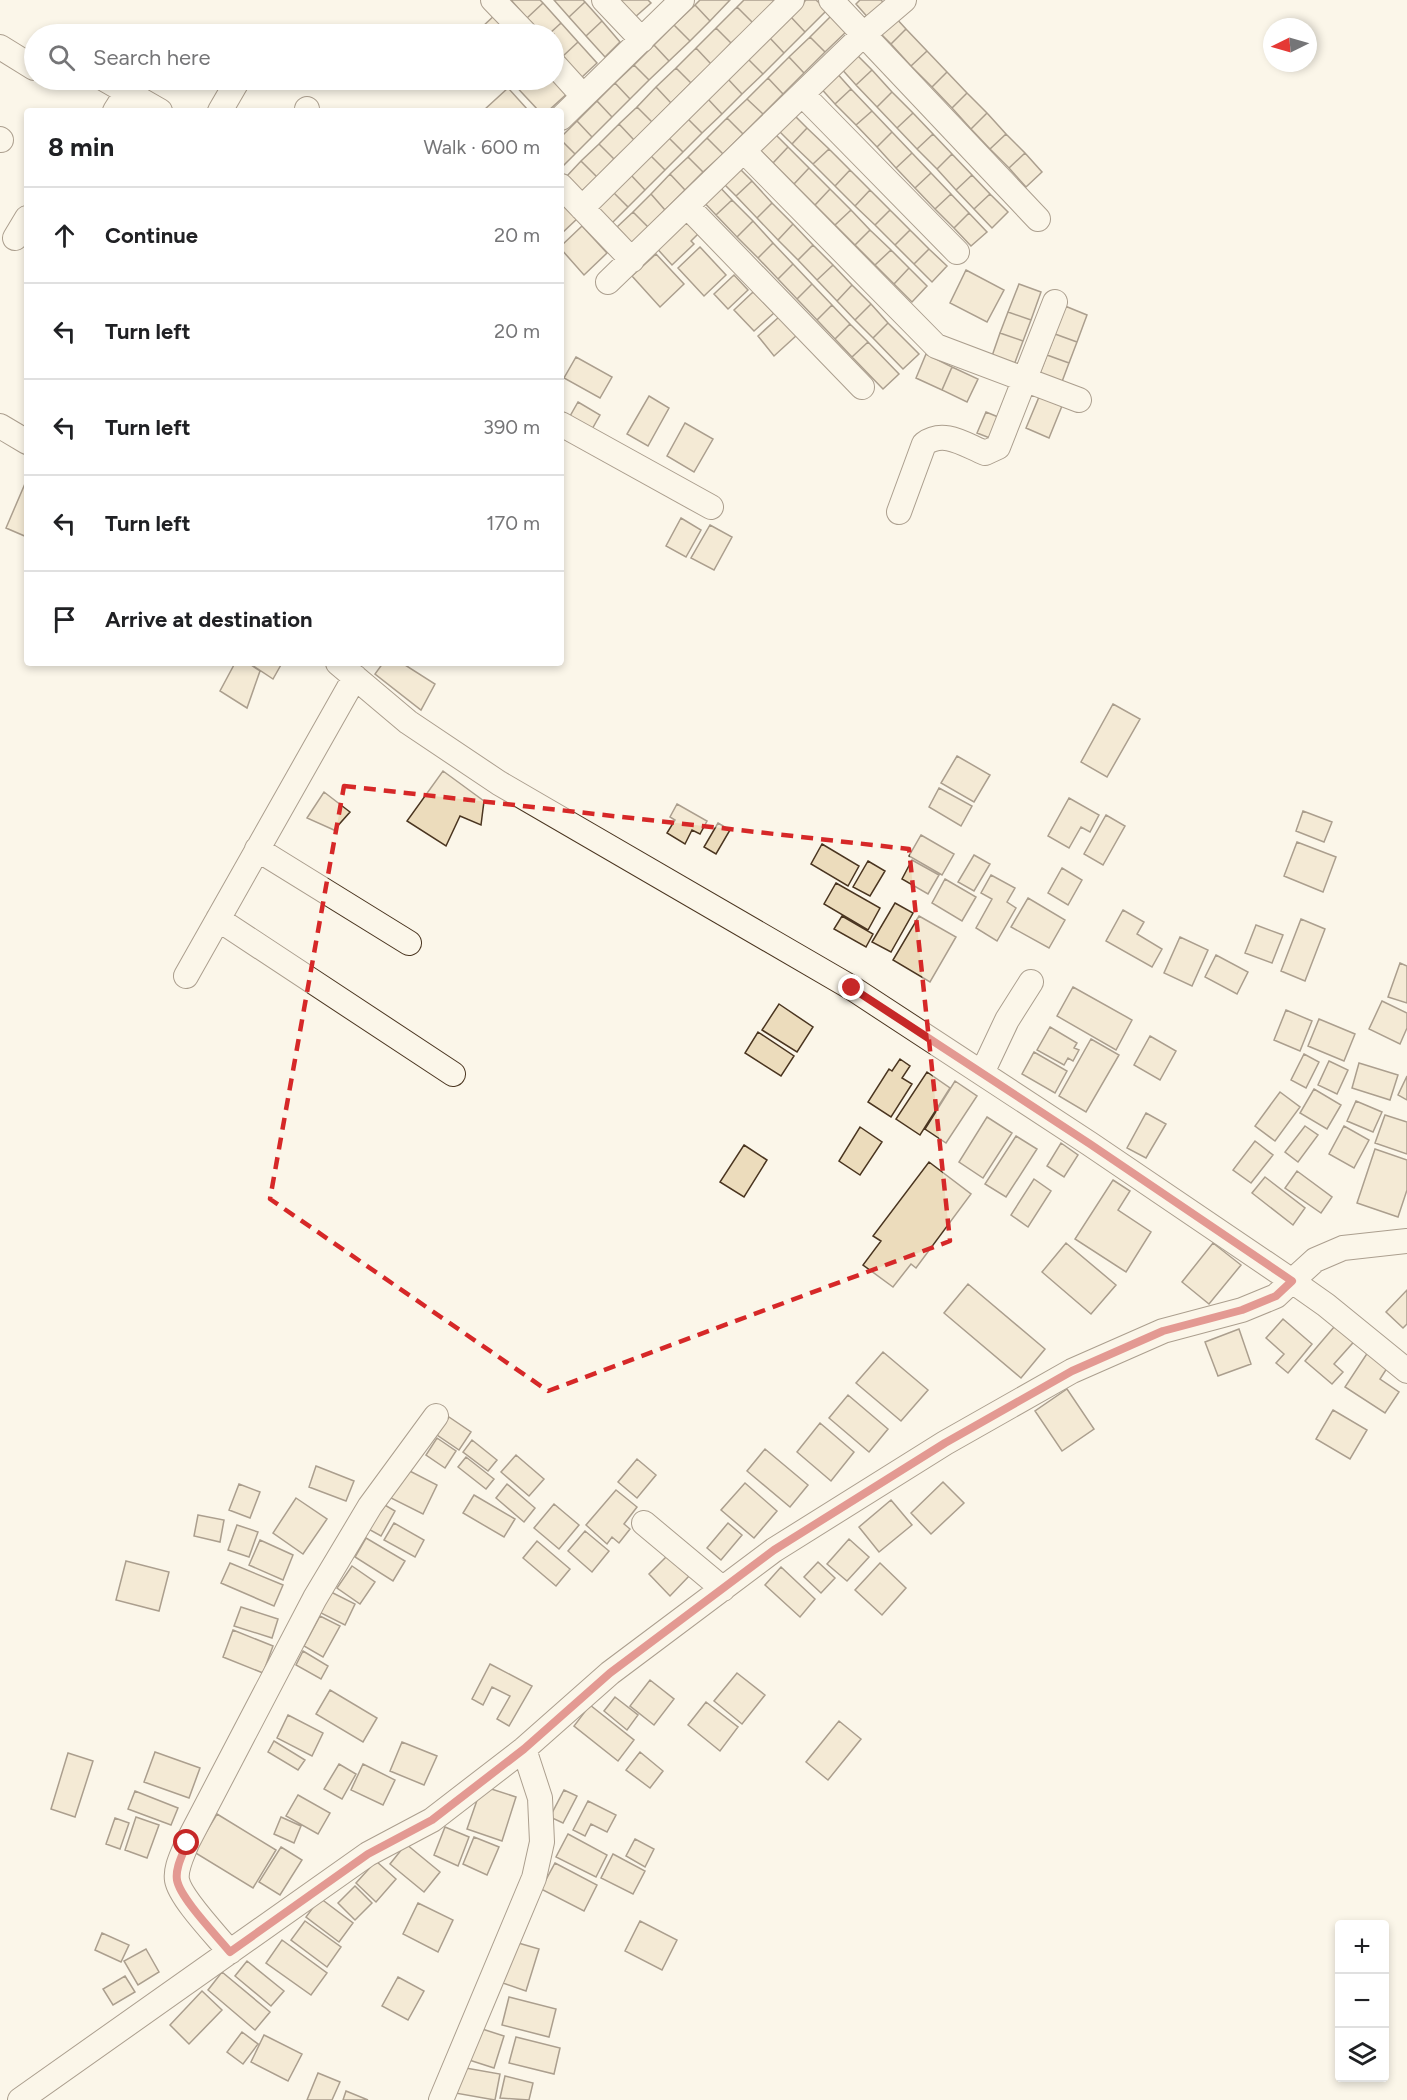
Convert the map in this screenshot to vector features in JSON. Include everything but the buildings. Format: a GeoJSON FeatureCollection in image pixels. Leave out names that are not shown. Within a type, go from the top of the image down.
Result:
{"type":"FeatureCollection","features":[{"type":"Feature","properties":{"kind":"street"},"geometry":{"type":"LineString","coordinates":[[493,0],[516,24]]}},
{"type":"Feature","properties":{"kind":"street"},"geometry":{"type":"LineString","coordinates":[[604,0],[642,40]]}},
{"type":"Feature","properties":{"kind":"street"},"geometry":{"type":"LineString","coordinates":[[564,115],[682,0]]}},
{"type":"Feature","properties":{"kind":"street"},"geometry":{"type":"LineString","coordinates":[[582,207],[792,0]]}},
{"type":"Feature","properties":{"kind":"street"},"geometry":{"type":"LineString","coordinates":[[831,0],[1038,219]]}},
{"type":"Feature","properties":{"kind":"street"},"geometry":{"type":"LineString","coordinates":[[608,282],[864,34],[904,0]]}},
{"type":"Feature","properties":{"kind":"street"},"geometry":{"type":"LineString","coordinates":[[0,47],[24,62]]}},
{"type":"Feature","properties":{"kind":"street"},"geometry":{"type":"LineString","coordinates":[[564,75],[584,96]]}},
{"type":"Feature","properties":{"kind":"street"},"geometry":{"type":"LineString","coordinates":[[222,108],[232,90]]}},
{"type":"Feature","properties":{"kind":"street"},"geometry":{"type":"LineString","coordinates":[[802,94],[957,252]]}},
{"type":"Feature","properties":{"kind":"street"},"geometry":{"type":"LineString","coordinates":[[121,101],[148,108]]}},
{"type":"Feature","properties":{"kind":"street"},"geometry":{"type":"LineString","coordinates":[[744,151],[936,346],[1079,400]]}},
{"type":"Feature","properties":{"kind":"street"},"geometry":{"type":"LineString","coordinates":[[564,189],[632,260]]}},
{"type":"Feature","properties":{"kind":"street"},"geometry":{"type":"LineString","coordinates":[[687,206],[862,387]]}},
{"type":"Feature","properties":{"kind":"street"},"geometry":{"type":"LineString","coordinates":[[899,512],[924,444],[940,436],[959,441],[985,453],[998,447],[1055,302]]}},
{"type":"Feature","properties":{"kind":"street"},"geometry":{"type":"LineString","coordinates":[[0,426],[24,440]]}},
{"type":"Feature","properties":{"kind":"street"},"geometry":{"type":"LineString","coordinates":[[564,426],[711,507]]}},
{"type":"Feature","properties":{"kind":"street"},"geometry":{"type":"LineString","coordinates":[[186,976],[257,849],[346,670],[408,723],[499,783],[852,988],[1090,1144],[1326,1305],[1407,1371]]}},
{"type":"Feature","properties":{"kind":"street"},"geometry":{"type":"LineString","coordinates":[[257,849],[409,943]]}},
{"type":"Feature","properties":{"kind":"street"},"geometry":{"type":"LineString","coordinates":[[218,919],[453,1074]]}},
{"type":"Feature","properties":{"kind":"street"},"geometry":{"type":"LineString","coordinates":[[982,1073],[1007,1020],[1030,982]]}},
{"type":"Feature","properties":{"kind":"street"},"geometry":{"type":"LineString","coordinates":[[20,2100],[368,1854],[432,1820],[524,1749],[610,1673],[774,1550],[945,1443],[1072,1371],[1163,1331],[1242,1310],[1276,1296],[1315,1260],[1343,1248],[1407,1241]]}},
{"type":"Feature","properties":{"kind":"street"},"geometry":{"type":"LineString","coordinates":[[230,1952],[182,1893],[176,1878],[183,1854],[315,1598],[370,1506],[436,1416]]}},
{"type":"Feature","properties":{"kind":"street"},"geometry":{"type":"LineString","coordinates":[[645,1522],[723,1589]]}},
{"type":"Feature","properties":{"kind":"street"},"geometry":{"type":"LineString","coordinates":[[441,2100],[534,1878],[542,1842],[540,1798],[524,1749]]}},
{"type":"Feature","properties":{"kind":"highlighted area"},"geometry":{"type":"Polygon","coordinates":[[[344,786],[909,849],[950,1241],[548,1391],[270,1199],[344,786]]]}},
{"type":"Feature","properties":{"kind":"route"},"geometry":{"type":"LineString","coordinates":[[187,1843],[176,1878],[182,1893],[230,1952],[368,1854],[432,1820],[524,1749],[610,1673],[774,1550],[945,1443],[1072,1371],[1163,1331],[1242,1310],[1276,1296],[1290,1285],[1292,1281],[1090,1144],[852,988]]}}]}
